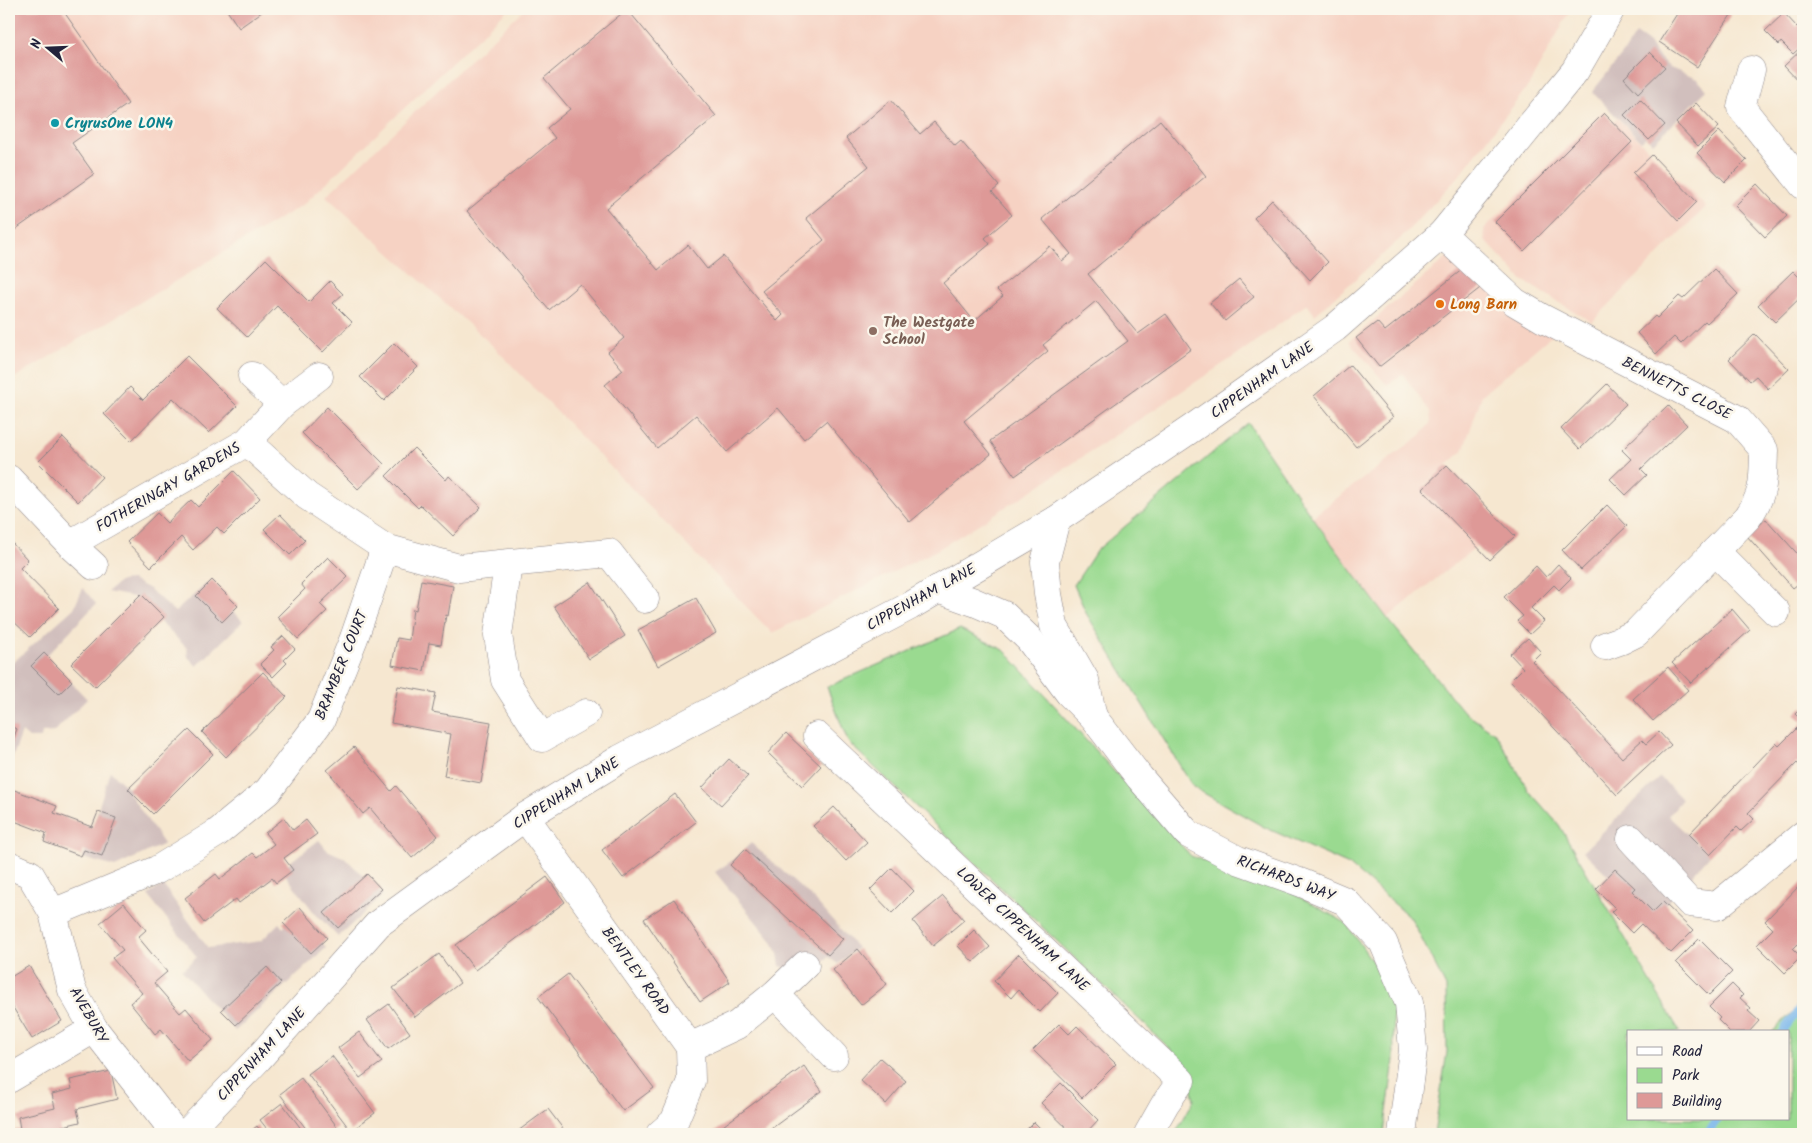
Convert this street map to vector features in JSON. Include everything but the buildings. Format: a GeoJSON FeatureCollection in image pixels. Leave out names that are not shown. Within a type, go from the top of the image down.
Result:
{"type":"FeatureCollection","features":[{"type":"Feature","properties":{"kind":"street","name":"CIPPENHAM LANE"},"geometry":{"type":"LineString","coordinates":[[186,1134],[258,1059],[378,924],[525,817],[620,759],[938,589],[1056,520],[1191,429],[1335,328],[1442,234],[1575,71],[1611,9]]}},
{"type":"Feature","properties":{"kind":"street"},"geometry":{"type":"LineString","coordinates":[[1751,70],[1741,107],[1803,185]]}},
{"type":"Feature","properties":{"kind":"street","name":"BENNETTS CLOSE"},"geometry":{"type":"LineString","coordinates":[[1442,234],[1515,302],[1738,419],[1764,450],[1763,486],[1758,502],[1748,517],[1636,632],[1622,640],[1605,646]]}},
{"type":"Feature","properties":{"kind":"street"},"geometry":{"type":"LineString","coordinates":[[252,376],[282,404]]}},
{"type":"Feature","properties":{"kind":"street","name":"FOTHERINGAY GARDENS"},"geometry":{"type":"LineString","coordinates":[[70,544],[247,442],[282,404],[319,376]]}},
{"type":"Feature","properties":{"kind":"street"},"geometry":{"type":"LineString","coordinates":[[247,442],[307,496],[385,548],[459,568],[608,553],[646,599]]}},
{"type":"Feature","properties":{"kind":"street"},"geometry":{"type":"LineString","coordinates":[[9,479],[70,544],[94,566]]}},
{"type":"Feature","properties":{"kind":"street","name":"RICHARDS WAY"},"geometry":{"type":"LineString","coordinates":[[1056,520],[1045,562],[1054,626],[1085,680],[1093,717]]}},
{"type":"Feature","properties":{"kind":"street","name":"BRAMBER COURT"},"geometry":{"type":"LineString","coordinates":[[53,912],[157,870],[216,833],[268,791],[321,720],[354,638],[385,548]]}},
{"type":"Feature","properties":{"kind":"street"},"geometry":{"type":"LineString","coordinates":[[1715,551],[1776,612]]}},
{"type":"Feature","properties":{"kind":"street"},"geometry":{"type":"LineString","coordinates":[[508,564],[498,635],[505,680],[542,738],[586,713]]}},
{"type":"Feature","properties":{"kind":"street","name":"RICHARDS WAY"},"geometry":{"type":"LineString","coordinates":[[938,589],[1004,615],[1029,639],[1069,693],[1093,717],[1140,778],[1188,834],[1238,860],[1345,901],[1383,942],[1410,1003],[1413,1050],[1402,1134]]}},
{"type":"Feature","properties":{"kind":"street","name":"LOWER CIPPENHAM LANE"},"geometry":{"type":"LineString","coordinates":[[817,736],[1181,1081],[1148,1134]]}},
{"type":"Feature","properties":{"kind":"street","name":"BENTLEY ROAD"},"geometry":{"type":"LineString","coordinates":[[525,817],[690,1047]]}},
{"type":"Feature","properties":{"kind":"street"},"geometry":{"type":"LineString","coordinates":[[1631,839],[1690,903],[1717,906],[1803,835]]}},
{"type":"Feature","properties":{"kind":"street","name":"AVEBURY"},"geometry":{"type":"LineString","coordinates":[[9,865],[30,874],[53,912],[72,990],[94,1029],[176,1134]]}},
{"type":"Feature","properties":{"kind":"street"},"geometry":{"type":"LineString","coordinates":[[660,1134],[674,1122],[691,1081],[690,1047],[737,1025],[775,994],[805,965]]}},
{"type":"Feature","properties":{"kind":"street"},"geometry":{"type":"LineString","coordinates":[[775,994],[834,1056]]}},
{"type":"Feature","properties":{"kind":"street"},"geometry":{"type":"LineString","coordinates":[[9,1079],[94,1029]]}},
{"type":"Feature","properties":{"kind":"shaded area"},"geometry":{"type":"Polygon","coordinates":[[[9,9],[508,9],[304,204],[9,381],[9,9]]]}},
{"type":"Feature","properties":{"kind":"shaded area","name":"The Westgate School"},"geometry":{"type":"Polygon","coordinates":[[[524,9],[1571,9],[1529,85],[1459,176],[1400,239],[1315,315],[1307,304],[1241,352],[1025,495],[937,550],[772,633],[493,346],[326,196],[524,9]]]}},
{"type":"Feature","properties":{"kind":"shaded area"},"geometry":{"type":"Polygon","coordinates":[[[1636,34],[1649,43],[1655,53],[1670,68],[1697,79],[1707,90],[1653,143],[1647,136],[1641,141],[1592,92],[1625,51],[1636,34]]]}},
{"type":"Feature","properties":{"kind":"shaded area"},"geometry":{"type":"Polygon","coordinates":[[[1603,111],[1613,122],[1617,118],[1706,207],[1592,322],[1522,280],[1485,240],[1484,229],[1603,111]]]}},
{"type":"Feature","properties":{"kind":"shaded area"},"geometry":{"type":"Polygon","coordinates":[[[1450,255],[1552,335],[1482,395],[1463,451],[1424,485],[1477,546],[1387,618],[1312,517],[1421,435],[1431,422],[1430,412],[1403,374],[1387,385],[1349,341],[1450,255]]]}},
{"type":"Feature","properties":{"kind":"shaded area"},"geometry":{"type":"Polygon","coordinates":[[[132,580],[149,589],[175,612],[206,584],[243,621],[197,666],[188,657],[187,648],[134,597],[107,592],[121,581],[132,580]]]}},
{"type":"Feature","properties":{"kind":"shaded area"},"geometry":{"type":"Polygon","coordinates":[[[83,588],[96,604],[46,656],[87,699],[54,732],[42,733],[41,738],[29,738],[22,732],[9,767],[9,666],[74,608],[83,588]]]}},
{"type":"Feature","properties":{"kind":"shaded area"},"geometry":{"type":"Polygon","coordinates":[[[110,771],[131,791],[129,793],[164,844],[115,867],[83,858],[110,771]]]}},
{"type":"Feature","properties":{"kind":"shaded area"},"geometry":{"type":"Polygon","coordinates":[[[1660,777],[1682,799],[1668,816],[1710,855],[1674,896],[1642,924],[1625,901],[1602,881],[1608,875],[1583,851],[1660,777]]]}},
{"type":"Feature","properties":{"kind":"shaded area"},"geometry":{"type":"Polygon","coordinates":[[[319,840],[327,850],[345,858],[383,895],[338,937],[320,920],[281,869],[319,840]]]}},
{"type":"Feature","properties":{"kind":"shaded area"},"geometry":{"type":"Polygon","coordinates":[[[751,843],[814,899],[857,948],[838,964],[828,957],[809,974],[780,966],[778,953],[771,940],[715,872],[733,860],[751,843]]]}},
{"type":"Feature","properties":{"kind":"shaded area"},"geometry":{"type":"Polygon","coordinates":[[[163,885],[208,948],[261,941],[279,923],[283,928],[297,913],[326,948],[235,1031],[182,970],[197,957],[148,895],[163,885]]]}},
{"type":"Feature","properties":{"kind":"green space"},"geometry":{"type":"Polygon","coordinates":[[[1248,423],[1312,517],[1387,618],[1464,712],[1496,734],[1529,791],[1559,825],[1679,1030],[1627,1030],[1627,1120],[1790,1120],[1790,1030],[1774,1030],[1803,1002],[1803,1134],[1434,1134],[1447,1052],[1446,987],[1411,918],[1349,865],[1264,827],[1193,787],[1086,613],[1074,585],[1097,550],[1248,423]]]}},
{"type":"Feature","properties":{"kind":"green space"},"geometry":{"type":"Polygon","coordinates":[[[960,629],[1004,650],[1191,856],[1289,891],[1346,923],[1393,992],[1394,1060],[1384,1134],[1175,1134],[1194,1100],[1187,1065],[848,742],[827,687],[960,629]]]}},
{"type":"Feature","properties":{"kind":"waterway"},"geometry":{"type":"LineString","coordinates":[[1784,1030],[1800,1008],[1803,1008]]}},
{"type":"Feature","properties":{"kind":"waterway"},"geometry":{"type":"LineString","coordinates":[[1707,1134],[1717,1120]]}},
{"type":"Feature","properties":{"kind":"place","name":"CryrusOne LON4"},"geometry":{"type":"Point","coordinates":[55,123]}},
{"type":"Feature","properties":{"kind":"place","name":"Long Barn"},"geometry":{"type":"Point","coordinates":[1440,304]}},
{"type":"Feature","properties":{"kind":"place","name":"The Westgate School"},"geometry":{"type":"Point","coordinates":[873,331]}}]}
